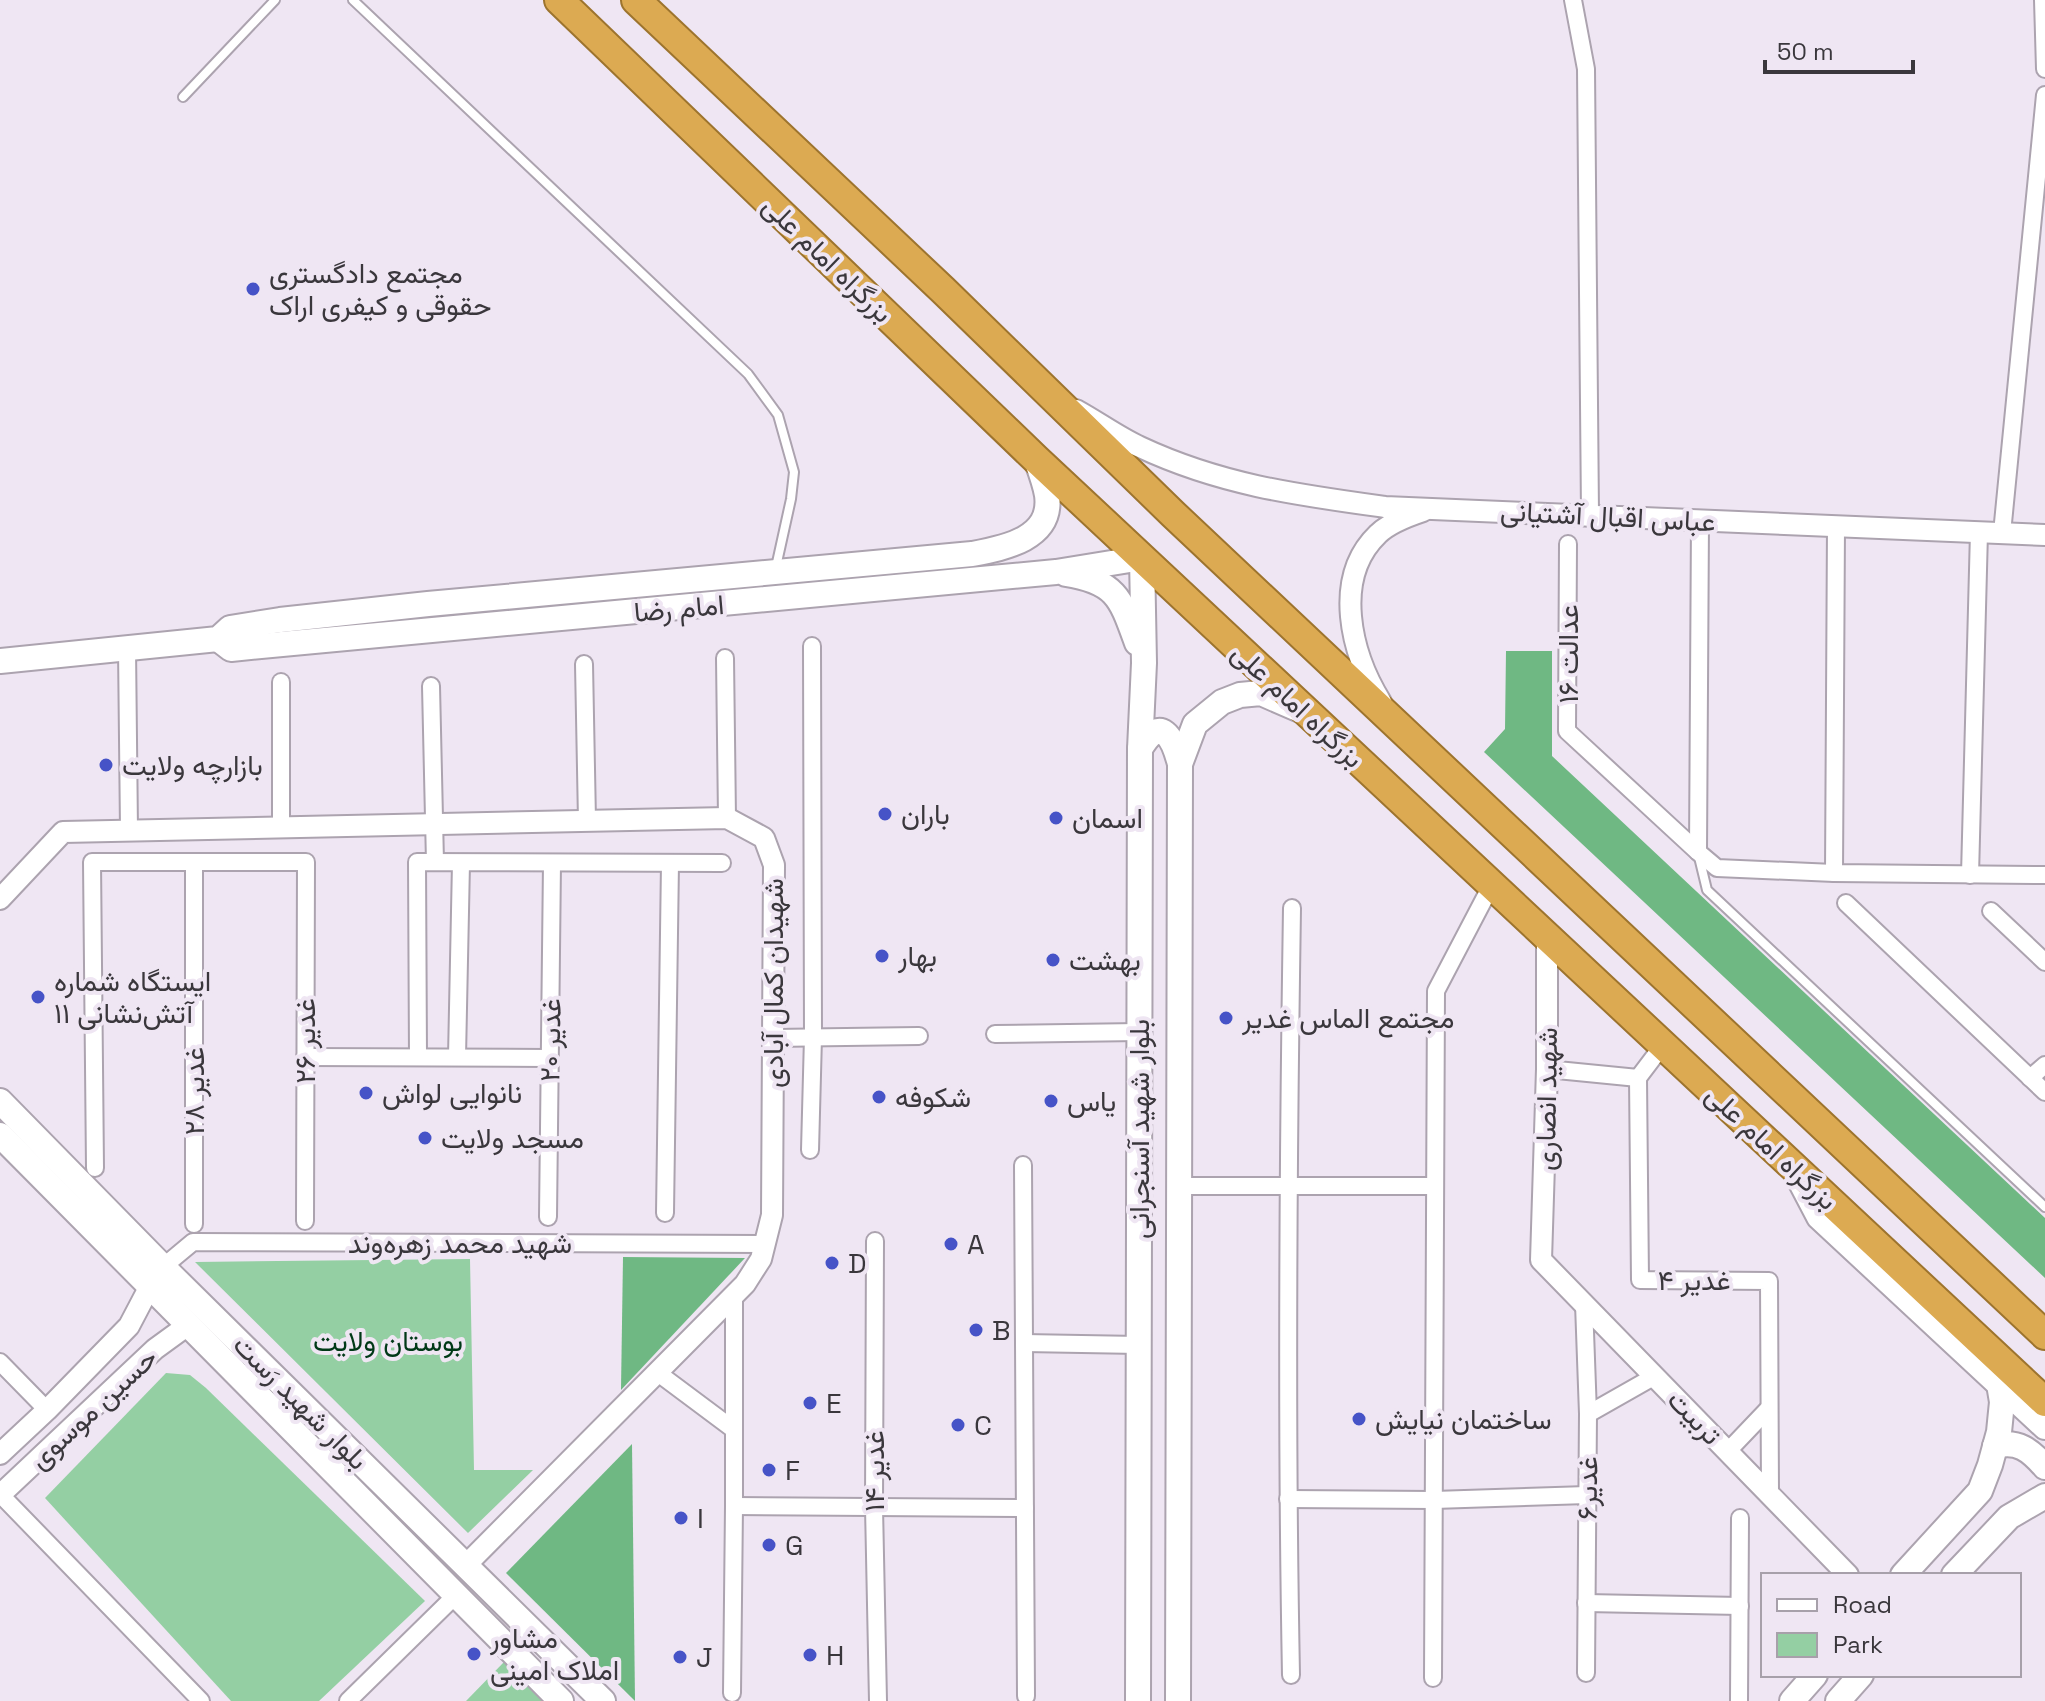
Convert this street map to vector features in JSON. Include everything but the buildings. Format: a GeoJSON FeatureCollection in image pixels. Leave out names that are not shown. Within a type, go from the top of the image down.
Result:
{"type":"FeatureCollection","features":[{"type":"Feature","properties":{"kind":"highway","name":"بزرگراه امام علی"},"geometry":{"type":"LineString","coordinates":[[559,0],[1036,459],[2045,1402]]}},
{"type":"Feature","properties":{"kind":"highway","name":"بزرگراه امام علی"},"geometry":{"type":"LineString","coordinates":[[636,0],[943,290],[1173,514],[2045,1335]]}},
{"type":"Feature","properties":{"kind":"main road","name":"امام رضا"},"geometry":{"type":"LineString","coordinates":[[0,661],[218,639],[230,628],[280,620],[1000,549],[1025,539],[1042,523],[1048,498],[1036,459]]}},
{"type":"Feature","properties":{"kind":"main road"},"geometry":{"type":"LineString","coordinates":[[972,554],[982,567],[975,580]]}},
{"type":"Feature","properties":{"kind":"main road","name":"امام رضا"},"geometry":{"type":"LineString","coordinates":[[218,639],[231,649],[1056,572],[1142,558]]}},
{"type":"Feature","properties":{"kind":"main road","name":"بلوار شهید آسنجرانی"},"geometry":{"type":"LineString","coordinates":[[1138,1701],[1142,558]]}},
{"type":"Feature","properties":{"kind":"main road"},"geometry":{"type":"LineString","coordinates":[[1056,572],[1089,578],[1114,594],[1123,605],[1144,663]]}},
{"type":"Feature","properties":{"kind":"main road","name":"بلوار شهید آسنجرانی"},"geometry":{"type":"LineString","coordinates":[[1178,1701],[1180,764],[1195,724],[1222,702],[1240,695],[1261,693],[1304,711]]}},
{"type":"Feature","properties":{"kind":"main road"},"geometry":{"type":"LineString","coordinates":[[1140,749],[1152,733],[1162,732],[1174,743],[1180,764]]}},
{"type":"Feature","properties":{"kind":"main road","name":"بلوار شهید رَست"},"geometry":{"type":"LineString","coordinates":[[0,1101],[156,1276]]}},
{"type":"Feature","properties":{"kind":"main road","name":"بلوار شهید رَست"},"geometry":{"type":"LineString","coordinates":[[0,1135],[156,1276],[465,1566],[603,1701]]}},
{"type":"Feature","properties":{"kind":"main road"},"geometry":{"type":"LineString","coordinates":[[1792,1166],[1819,1217],[2045,1427]]}},
{"type":"Feature","properties":{"kind":"main road","name":"بلوار شهید رَست"},"geometry":{"type":"LineString","coordinates":[[197,1316],[456,1595],[561,1701]]}},
{"type":"Feature","properties":{"kind":"main road"},"geometry":{"type":"LineString","coordinates":[[1905,1573],[1980,1491],[1999,1432],[2002,1402],[1999,1384]]}},
{"type":"Feature","properties":{"kind":"main road"},"geometry":{"type":"LineString","coordinates":[[1995,1446],[2017,1445],[2045,1467]]}},
{"type":"Feature","properties":{"kind":"main road"},"geometry":{"type":"LineString","coordinates":[[1956,1573],[2009,1517],[2045,1496]]}},
{"type":"Feature","properties":{"kind":"main road"},"geometry":{"type":"LineString","coordinates":[[1792,1701],[1813,1677]]}},
{"type":"Feature","properties":{"kind":"main road"},"geometry":{"type":"LineString","coordinates":[[1838,1701],[1859,1677]]}},
{"type":"Feature","properties":{"kind":"street"},"geometry":{"type":"LineString","coordinates":[[1573,0],[1586,69],[1590,515]]}},
{"type":"Feature","properties":{"kind":"street"},"geometry":{"type":"LineString","coordinates":[[2043,0],[2045,69]]}},
{"type":"Feature","properties":{"kind":"street"},"geometry":{"type":"LineString","coordinates":[[2002,533],[2045,95]]}},
{"type":"Feature","properties":{"kind":"street"},"geometry":{"type":"LineString","coordinates":[[1052,397],[1139,446],[1246,485],[1385,507],[1430,508]]}},
{"type":"Feature","properties":{"kind":"street","name":"عباس اقبال آشتیانی"},"geometry":{"type":"LineString","coordinates":[[1391,718],[1363,667],[1351,617],[1350,589],[1363,553],[1379,533],[1430,508],[2045,535]]}},
{"type":"Feature","properties":{"kind":"street"},"geometry":{"type":"LineString","coordinates":[[1698,852],[1700,520]]}},
{"type":"Feature","properties":{"kind":"street"},"geometry":{"type":"LineString","coordinates":[[1834,873],[1836,526]]}},
{"type":"Feature","properties":{"kind":"street"},"geometry":{"type":"LineString","coordinates":[[1970,875],[1979,532]]}},
{"type":"Feature","properties":{"kind":"street","name":"عدالت ۱۶"},"geometry":{"type":"LineString","coordinates":[[1568,544],[1567,731],[1717,868],[1834,873],[2045,875]]}},
{"type":"Feature","properties":{"kind":"street"},"geometry":{"type":"LineString","coordinates":[[810,1150],[813,1037],[812,646]]}},
{"type":"Feature","properties":{"kind":"street"},"geometry":{"type":"LineString","coordinates":[[127,648],[129,830]]}},
{"type":"Feature","properties":{"kind":"street"},"geometry":{"type":"LineString","coordinates":[[725,658],[727,818]]}},
{"type":"Feature","properties":{"kind":"street"},"geometry":{"type":"LineString","coordinates":[[584,664],[587,821]]}},
{"type":"Feature","properties":{"kind":"street"},"geometry":{"type":"LineString","coordinates":[[281,682],[281,827]]}},
{"type":"Feature","properties":{"kind":"street"},"geometry":{"type":"LineString","coordinates":[[431,686],[435,862]]}},
{"type":"Feature","properties":{"kind":"street","name":"شهیدان کمال آبادی"},"geometry":{"type":"LineString","coordinates":[[0,899],[63,832],[727,818],[764,838],[774,865],[772,1215],[761,1259],[734,1296],[465,1566]]}},
{"type":"Feature","properties":{"kind":"street"},"geometry":{"type":"LineString","coordinates":[[95,1168],[92,862],[194,862]]}},
{"type":"Feature","properties":{"kind":"street","name":"غدیر ۲۶"},"geometry":{"type":"LineString","coordinates":[[194,862],[306,862],[305,1221]]}},
{"type":"Feature","properties":{"kind":"street","name":"غدیر ۲۸"},"geometry":{"type":"LineString","coordinates":[[194,862],[194,1224]]}},
{"type":"Feature","properties":{"kind":"street"},"geometry":{"type":"LineString","coordinates":[[418,1057],[417,862],[722,863]]}},
{"type":"Feature","properties":{"kind":"street"},"geometry":{"type":"LineString","coordinates":[[457,1057],[461,863]]}},
{"type":"Feature","properties":{"kind":"street","name":"غدیر ۲۰"},"geometry":{"type":"LineString","coordinates":[[548,1217],[552,863]]}},
{"type":"Feature","properties":{"kind":"street"},"geometry":{"type":"LineString","coordinates":[[665,1213],[670,863]]}},
{"type":"Feature","properties":{"kind":"street"},"geometry":{"type":"LineString","coordinates":[[1433,1678],[1436,991],[1491,886]]}},
{"type":"Feature","properties":{"kind":"street"},"geometry":{"type":"LineString","coordinates":[[1846,903],[2045,1092]]}},
{"type":"Feature","properties":{"kind":"street"},"geometry":{"type":"LineString","coordinates":[[1291,1675],[1288,1186],[1292,908]]}},
{"type":"Feature","properties":{"kind":"street"},"geometry":{"type":"LineString","coordinates":[[1991,911],[2045,962]]}},
{"type":"Feature","properties":{"kind":"street","name":"شهید انصاری"},"geometry":{"type":"LineString","coordinates":[[1541,1260],[1547,1069],[1547,938]]}},
{"type":"Feature","properties":{"kind":"street"},"geometry":{"type":"LineString","coordinates":[[995,1034],[1139,1032]]}},
{"type":"Feature","properties":{"kind":"street"},"geometry":{"type":"LineString","coordinates":[[773,1038],[919,1036]]}},
{"type":"Feature","properties":{"kind":"street"},"geometry":{"type":"LineString","coordinates":[[1547,1069],[1638,1078],[1663,1045]]}},
{"type":"Feature","properties":{"kind":"street"},"geometry":{"type":"LineString","coordinates":[[305,1057],[549,1058]]}},
{"type":"Feature","properties":{"kind":"street"},"geometry":{"type":"LineString","coordinates":[[2030,1078],[2045,1065]]}},
{"type":"Feature","properties":{"kind":"street","name":"غدیر ۴"},"geometry":{"type":"LineString","coordinates":[[1638,1078],[1640,1280],[1769,1281],[1770,1494]]}},
{"type":"Feature","properties":{"kind":"street"},"geometry":{"type":"LineString","coordinates":[[1023,1165],[1026,1696]]}},
{"type":"Feature","properties":{"kind":"street"},"geometry":{"type":"LineString","coordinates":[[1180,1186],[1434,1186]]}},
{"type":"Feature","properties":{"kind":"street","name":"غدیر ۱۴"},"geometry":{"type":"LineString","coordinates":[[875,1241],[874,1507],[878,1701]]}},
{"type":"Feature","properties":{"kind":"street","name":"شهید محمد زهره‌وند"},"geometry":{"type":"LineString","coordinates":[[156,1276],[193,1242],[766,1244]]}},
{"type":"Feature","properties":{"kind":"street","name":"تربیت"},"geometry":{"type":"LineString","coordinates":[[1541,1260],[1846,1573]]}},
{"type":"Feature","properties":{"kind":"street","name":"حسین موسوی"},"geometry":{"type":"LineString","coordinates":[[0,1454],[129,1326],[156,1276]]}},
{"type":"Feature","properties":{"kind":"street"},"geometry":{"type":"LineString","coordinates":[[732,1693],[734,1296]]}},
{"type":"Feature","properties":{"kind":"street","name":"غدیر۶"},"geometry":{"type":"LineString","coordinates":[[1584,1304],[1588,1414],[1586,1673]]}},
{"type":"Feature","properties":{"kind":"street","name":"حسین موسوی"},"geometry":{"type":"LineString","coordinates":[[0,1495],[155,1349],[197,1316]]}},
{"type":"Feature","properties":{"kind":"street"},"geometry":{"type":"LineString","coordinates":[[1024,1343],[1139,1345]]}},
{"type":"Feature","properties":{"kind":"street"},"geometry":{"type":"LineString","coordinates":[[0,1362],[47,1410]]}},
{"type":"Feature","properties":{"kind":"street"},"geometry":{"type":"LineString","coordinates":[[658,1373],[733,1429]]}},
{"type":"Feature","properties":{"kind":"street"},"geometry":{"type":"LineString","coordinates":[[1588,1414],[1655,1376]]}},
{"type":"Feature","properties":{"kind":"street"},"geometry":{"type":"LineString","coordinates":[[1728,1451],[1769,1408]]}},
{"type":"Feature","properties":{"kind":"street"},"geometry":{"type":"LineString","coordinates":[[0,1495],[201,1701]]}},
{"type":"Feature","properties":{"kind":"street"},"geometry":{"type":"LineString","coordinates":[[1288,1499],[1434,1500],[1587,1495]]}},
{"type":"Feature","properties":{"kind":"street"},"geometry":{"type":"LineString","coordinates":[[734,1506],[1025,1508]]}},
{"type":"Feature","properties":{"kind":"street"},"geometry":{"type":"LineString","coordinates":[[1739,1701],[1740,1518]]}},
{"type":"Feature","properties":{"kind":"street"},"geometry":{"type":"LineString","coordinates":[[348,1701],[456,1595]]}},
{"type":"Feature","properties":{"kind":"street"},"geometry":{"type":"LineString","coordinates":[[1586,1603],[1740,1606]]}},
{"type":"Feature","properties":{"kind":"lane"},"geometry":{"type":"LineString","coordinates":[[183,97],[275,0]]}},
{"type":"Feature","properties":{"kind":"lane"},"geometry":{"type":"LineString","coordinates":[[353,0],[748,374],[778,415],[794,472],[775,572]]}},
{"type":"Feature","properties":{"kind":"lane"},"geometry":{"type":"LineString","coordinates":[[1698,852],[1707,890],[2045,1207]]}},
{"type":"Feature","properties":{"kind":"green space"},"geometry":{"type":"Polygon","coordinates":[[[1506,651],[1552,651],[1552,756],[2045,1218],[2045,1278],[1484,752],[1505,729],[1506,651]]]}},
{"type":"Feature","properties":{"kind":"green space"},"geometry":{"type":"Polygon","coordinates":[[[623,1257],[745,1258],[621,1390],[623,1257]]]}},
{"type":"Feature","properties":{"kind":"green space","name":"بوستان ولایت"},"geometry":{"type":"Polygon","coordinates":[[[470,1259],[474,1470],[533,1470],[468,1533],[195,1262],[470,1259]]]}},
{"type":"Feature","properties":{"kind":"green space"},"geometry":{"type":"Polygon","coordinates":[[[166,1373],[190,1375],[206,1388],[425,1601],[319,1701],[231,1701],[45,1498],[166,1373]]]}},
{"type":"Feature","properties":{"kind":"green space"},"geometry":{"type":"Polygon","coordinates":[[[632,1444],[635,1701],[506,1573],[632,1444]]]}},
{"type":"Feature","properties":{"kind":"green space"},"geometry":{"type":"Polygon","coordinates":[[[504,1662],[542,1701],[466,1701],[504,1662]]]}},
{"type":"Feature","properties":{"kind":"place","name":"مجتمع دادگستری حقوقی و کیفری اراک"},"geometry":{"type":"Point","coordinates":[253,289]}},
{"type":"Feature","properties":{"kind":"place","name":"بازارچه ولایت"},"geometry":{"type":"Point","coordinates":[106,765]}},
{"type":"Feature","properties":{"kind":"place","name":"باران"},"geometry":{"type":"Point","coordinates":[885,814]}},
{"type":"Feature","properties":{"kind":"place","name":"اسمان"},"geometry":{"type":"Point","coordinates":[1056,818]}},
{"type":"Feature","properties":{"kind":"place","name":"بهار"},"geometry":{"type":"Point","coordinates":[882,956]}},
{"type":"Feature","properties":{"kind":"place","name":"بهشت"},"geometry":{"type":"Point","coordinates":[1053,960]}},
{"type":"Feature","properties":{"kind":"place","name":"ایستگاه شماره ۱۱ آتش‌نشانی"},"geometry":{"type":"Point","coordinates":[38,997]}},
{"type":"Feature","properties":{"kind":"place","name":"مجتمع الماس غدیر"},"geometry":{"type":"Point","coordinates":[1226,1018]}},
{"type":"Feature","properties":{"kind":"place","name":"نانوایی لواش"},"geometry":{"type":"Point","coordinates":[366,1093]}},
{"type":"Feature","properties":{"kind":"place","name":"شکوفه"},"geometry":{"type":"Point","coordinates":[879,1097]}},
{"type":"Feature","properties":{"kind":"place","name":"یاس"},"geometry":{"type":"Point","coordinates":[1051,1101]}},
{"type":"Feature","properties":{"kind":"place","name":"مسجد ولایت"},"geometry":{"type":"Point","coordinates":[425,1138]}},
{"type":"Feature","properties":{"kind":"place","name":"A"},"geometry":{"type":"Point","coordinates":[951,1244]}},
{"type":"Feature","properties":{"kind":"place","name":"D"},"geometry":{"type":"Point","coordinates":[832,1263]}},
{"type":"Feature","properties":{"kind":"place","name":"B"},"geometry":{"type":"Point","coordinates":[976,1330]}},
{"type":"Feature","properties":{"kind":"place","name":"E"},"geometry":{"type":"Point","coordinates":[810,1403]}},
{"type":"Feature","properties":{"kind":"place","name":"ساختمان نیایش"},"geometry":{"type":"Point","coordinates":[1359,1419]}},
{"type":"Feature","properties":{"kind":"place","name":"C"},"geometry":{"type":"Point","coordinates":[958,1425]}},
{"type":"Feature","properties":{"kind":"place","name":"F"},"geometry":{"type":"Point","coordinates":[769,1470]}},
{"type":"Feature","properties":{"kind":"place","name":"I"},"geometry":{"type":"Point","coordinates":[681,1518]}},
{"type":"Feature","properties":{"kind":"place","name":"G"},"geometry":{"type":"Point","coordinates":[769,1545]}},
{"type":"Feature","properties":{"kind":"place","name":"مشاور املاک امینی"},"geometry":{"type":"Point","coordinates":[474,1654]}},
{"type":"Feature","properties":{"kind":"place","name":"H"},"geometry":{"type":"Point","coordinates":[810,1655]}},
{"type":"Feature","properties":{"kind":"place","name":"J"},"geometry":{"type":"Point","coordinates":[680,1657]}}]}
